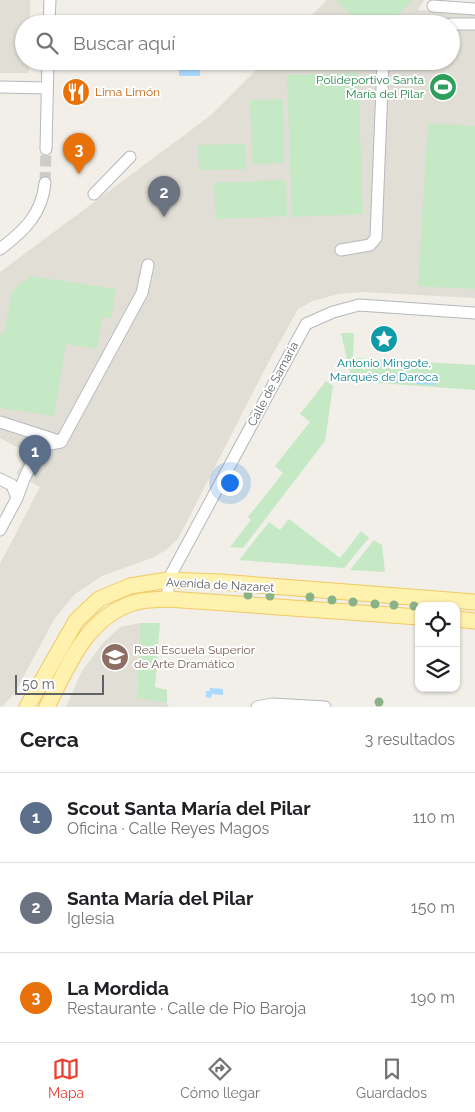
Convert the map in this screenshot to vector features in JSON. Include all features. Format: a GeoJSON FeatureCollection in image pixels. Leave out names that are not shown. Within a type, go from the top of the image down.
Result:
{"type":"FeatureCollection","features":[{"type":"Feature","properties":{"kind":"main road","name":"Avenida de Nazaret"},"geometry":{"type":"LineString","coordinates":[[26,707],[76,621],[99,599],[130,586],[168,580],[220,582],[475,602]]}},
{"type":"Feature","properties":{"kind":"main road","name":"Avenida de Nazaret"},"geometry":{"type":"LineString","coordinates":[[47,707],[90,631],[99,621],[134,602],[168,599],[415,616]]}},
{"type":"Feature","properties":{"kind":"main road"},"geometry":{"type":"LineString","coordinates":[[460,619],[475,620]]}},
{"type":"Feature","properties":{"kind":"street"},"geometry":{"type":"LineString","coordinates":[[49,15],[50,0]]}},
{"type":"Feature","properties":{"kind":"street"},"geometry":{"type":"LineString","coordinates":[[433,6],[447,4],[475,9]]}},
{"type":"Feature","properties":{"kind":"street"},"geometry":{"type":"LineString","coordinates":[[460,24],[475,24]]}},
{"type":"Feature","properties":{"kind":"street"},"geometry":{"type":"LineString","coordinates":[[46,148],[48,70]]}},
{"type":"Feature","properties":{"kind":"street"},"geometry":{"type":"LineString","coordinates":[[342,250],[370,245],[376,238],[382,70]]}},
{"type":"Feature","properties":{"kind":"street"},"geometry":{"type":"LineString","coordinates":[[0,87],[47,88]]}},
{"type":"Feature","properties":{"kind":"street"},"geometry":{"type":"LineString","coordinates":[[94,194],[130,158]]}},
{"type":"Feature","properties":{"kind":"street"},"geometry":{"type":"LineString","coordinates":[[0,249],[19,235],[30,222],[39,207],[45,183]]}},
{"type":"Feature","properties":{"kind":"street"},"geometry":{"type":"LineString","coordinates":[[61,442],[142,293],[148,265]]}},
{"type":"Feature","properties":{"kind":"street","name":"Calle de Samaria"},"geometry":{"type":"LineString","coordinates":[[168,599],[168,580],[306,324],[333,312],[360,305],[475,313]]}},
{"type":"Feature","properties":{"kind":"street"},"geometry":{"type":"LineString","coordinates":[[0,422],[61,442]]}},
{"type":"Feature","properties":{"kind":"street"},"geometry":{"type":"LineString","coordinates":[[0,530],[17,498],[24,478],[40,446],[61,442]]}},
{"type":"Feature","properties":{"kind":"street"},"geometry":{"type":"LineString","coordinates":[[0,479],[12,485],[17,498]]}},
{"type":"Feature","properties":{"kind":"street"},"geometry":{"type":"LineString","coordinates":[[257,707],[272,704],[325,707]]}},
{"type":"Feature","properties":{"kind":"shaded area"},"geometry":{"type":"Polygon","coordinates":[[[0,0],[30,0],[30,15],[15,15],[15,70],[29,70],[29,73],[0,73],[0,0]]]}},
{"type":"Feature","properties":{"kind":"shaded area"},"geometry":{"type":"Polygon","coordinates":[[[327,0],[424,0],[418,10],[475,13],[475,298],[362,292],[338,294],[313,301],[298,309],[267,365],[178,539],[166,550],[152,558],[102,576],[75,594],[55,618],[14,694],[0,707],[0,564],[40,487],[16,474],[28,453],[0,438],[0,272],[210,116],[256,70],[460,70],[460,15],[312,15],[327,0]]]}},
{"type":"Feature","properties":{"kind":"shaded area","name":"Real Escuela Superior de Arte Dramático"},"geometry":{"type":"Polygon","coordinates":[[[140,623],[137,697],[167,703],[169,707],[66,707],[82,671],[103,643],[120,627],[140,623]]]}},
{"type":"Feature","properties":{"kind":"green space"},"geometry":{"type":"Polygon","coordinates":[[[337,0],[413,0],[397,15],[351,15],[337,0]]]}},
{"type":"Feature","properties":{"kind":"green space"},"geometry":{"type":"Polygon","coordinates":[[[358,73],[363,214],[292,217],[287,75],[358,73]]]}},
{"type":"Feature","properties":{"kind":"green space"},"geometry":{"type":"Polygon","coordinates":[[[283,99],[284,163],[252,164],[250,100],[283,99]]]}},
{"type":"Feature","properties":{"kind":"green space"},"geometry":{"type":"Polygon","coordinates":[[[428,123],[475,126],[475,289],[418,286],[428,123]]]}},
{"type":"Feature","properties":{"kind":"green space"},"geometry":{"type":"Polygon","coordinates":[[[245,144],[246,169],[199,170],[198,145],[245,144]]]}},
{"type":"Feature","properties":{"kind":"green space"},"geometry":{"type":"Polygon","coordinates":[[[286,180],[287,216],[216,219],[214,183],[286,180]]]}},
{"type":"Feature","properties":{"kind":"green space"},"geometry":{"type":"Polygon","coordinates":[[[30,276],[116,289],[111,318],[102,317],[97,349],[66,344],[54,416],[0,408],[0,334],[4,334],[12,292],[30,276]]]}},
{"type":"Feature","properties":{"kind":"green space"},"geometry":{"type":"Polygon","coordinates":[[[341,333],[354,333],[353,358],[475,365],[475,390],[352,381],[341,333]]]}},
{"type":"Feature","properties":{"kind":"green space"},"geometry":{"type":"Polygon","coordinates":[[[326,381],[333,386],[325,441],[243,548],[230,547],[251,520],[248,517],[283,473],[275,466],[310,422],[300,414],[326,381]]]}},
{"type":"Feature","properties":{"kind":"green space"},"geometry":{"type":"Polygon","coordinates":[[[289,519],[340,558],[361,531],[369,538],[344,568],[239,560],[269,522],[280,530],[289,519]]]}},
{"type":"Feature","properties":{"kind":"green space"},"geometry":{"type":"Polygon","coordinates":[[[374,540],[382,545],[385,572],[350,570],[374,540]]]}},
{"type":"Feature","properties":{"kind":"green space"},"geometry":{"type":"Polygon","coordinates":[[[140,623],[160,623],[155,687],[167,690],[167,703],[137,698],[140,623]]]}},
{"type":"Feature","properties":{"kind":"water"},"geometry":{"type":"Polygon","coordinates":[[[179,70],[200,70],[200,76],[179,76],[179,70]]]}},
{"type":"Feature","properties":{"kind":"water"},"geometry":{"type":"Polygon","coordinates":[[[381,373],[401,374],[401,383],[380,381],[381,373]]]}},
{"type":"Feature","properties":{"kind":"water"},"geometry":{"type":"Polygon","coordinates":[[[416,375],[436,377],[436,385],[415,384],[416,375]]]}},
{"type":"Feature","properties":{"kind":"water"},"geometry":{"type":"Polygon","coordinates":[[[210,688],[223,689],[223,695],[212,694],[211,698],[206,697],[206,691],[210,691],[210,688]]]}},
{"type":"Feature","properties":{"kind":"tunnel"},"geometry":{"type":"LineString","coordinates":[[45,183],[46,149]]}},
{"type":"Feature","properties":{"kind":"place","name":"Polideportivo Santa María del Pilar"},"geometry":{"type":"Point","coordinates":[443,87]}},
{"type":"Feature","properties":{"kind":"place","name":"Lima Limón"},"geometry":{"type":"Point","coordinates":[76,92]}},
{"type":"Feature","properties":{"kind":"place","name":"La Mordida"},"geometry":{"type":"Point","coordinates":[79,174]}},
{"type":"Feature","properties":{"kind":"place","name":"Santa María del Pilar"},"geometry":{"type":"Point","coordinates":[164,217]}},
{"type":"Feature","properties":{"kind":"place","name":"Antonio Mingote, Marqués de Daroca"},"geometry":{"type":"Point","coordinates":[384,339]}},
{"type":"Feature","properties":{"kind":"place","name":"Scout Santa María del Pilar"},"geometry":{"type":"Point","coordinates":[35,476]}},
{"type":"Feature","properties":{"kind":"place","name":"Real Escuela Superior de Arte Dramático"},"geometry":{"type":"Point","coordinates":[115,657]}}]}
